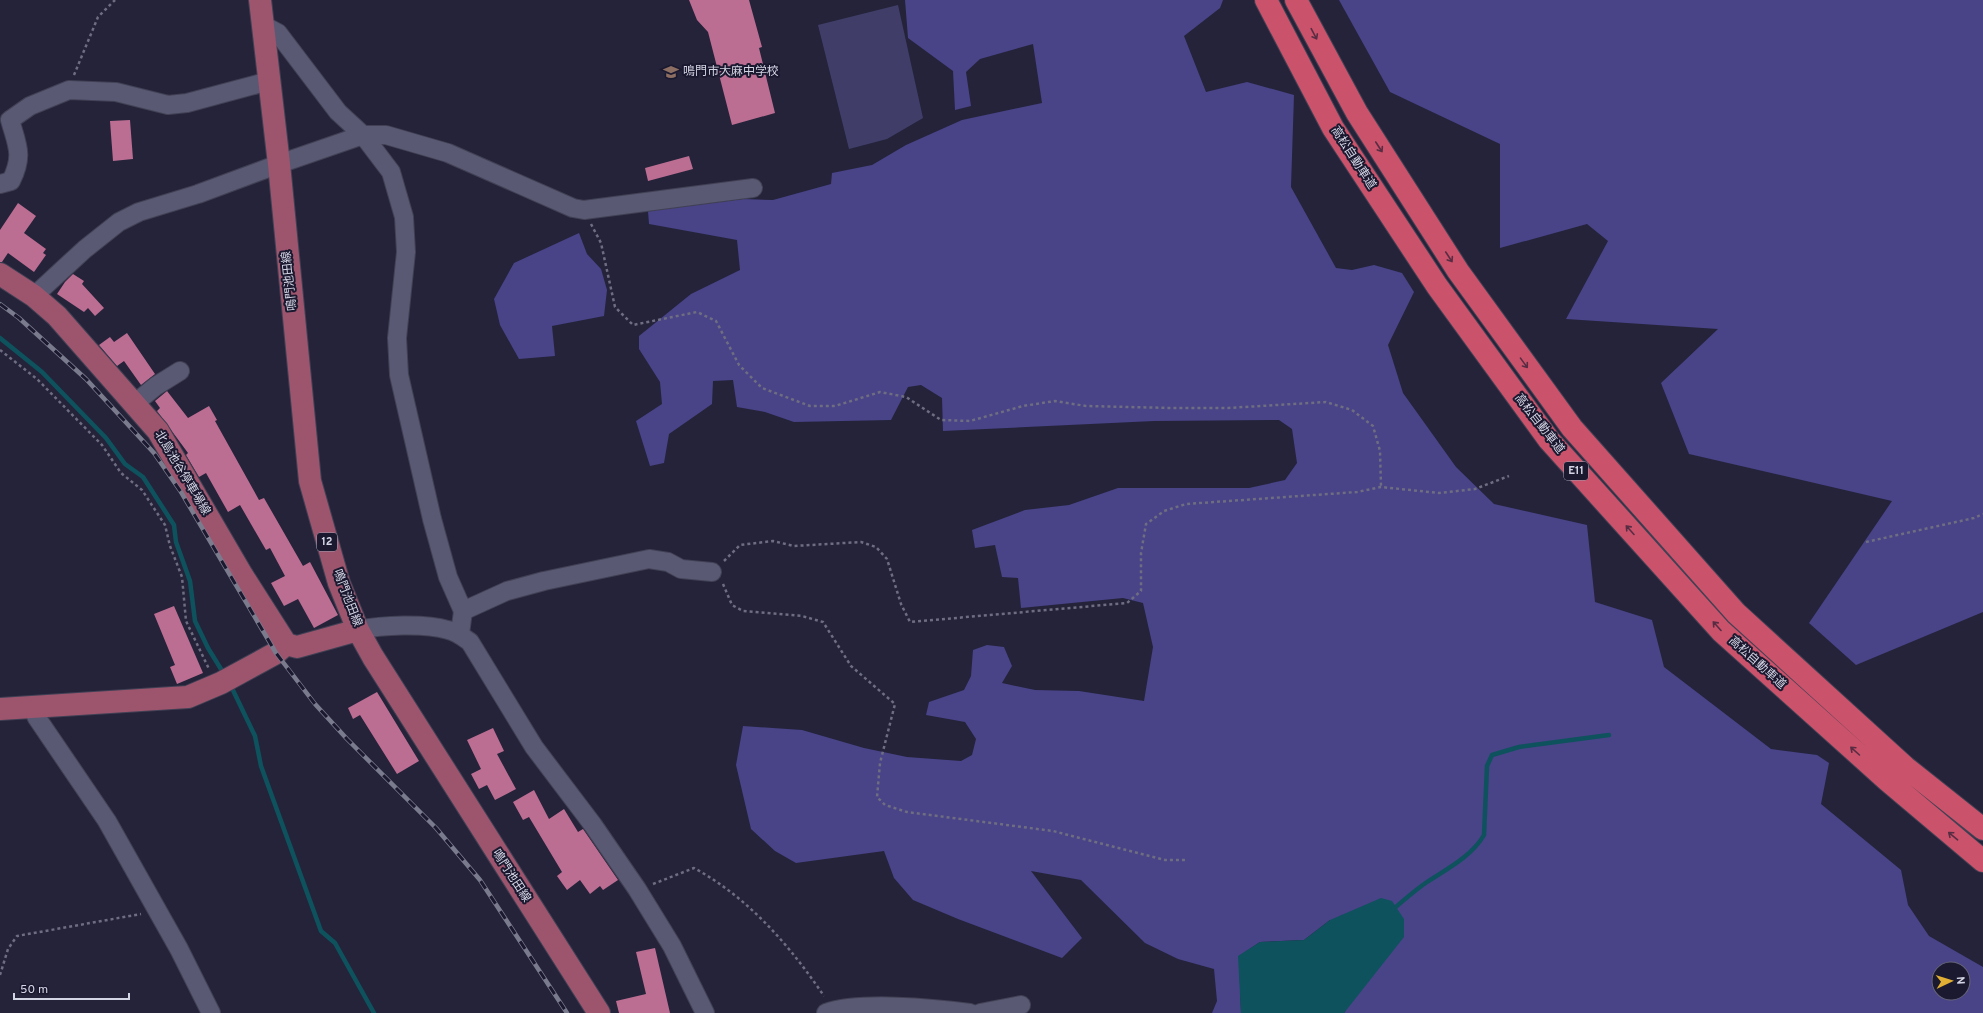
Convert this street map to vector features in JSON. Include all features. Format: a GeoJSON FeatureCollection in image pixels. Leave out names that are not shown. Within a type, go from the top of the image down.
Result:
{"type":"FeatureCollection","features":[{"type":"Feature","properties":{"kind":"highway","name":"高松自動車道"},"geometry":{"type":"LineString","coordinates":[[1266,0],[1333,128],[1436,286],[1549,440],[1721,631],[1887,780],[1983,861]]}},
{"type":"Feature","properties":{"kind":"highway","name":"高松自動車道"},"geometry":{"type":"LineString","coordinates":[[1296,0],[1357,113],[1454,265],[1572,428],[1736,613],[1905,767],[1983,829]]}},
{"type":"Feature","properties":{"kind":"main road","name":"鳴門池田線"},"geometry":{"type":"LineString","coordinates":[[260,0],[279,164],[310,481],[339,583],[358,630],[377,664],[599,1013]]}},
{"type":"Feature","properties":{"kind":"main road","name":"北島池谷停車場線"},"geometry":{"type":"LineString","coordinates":[[0,274],[34,296],[57,316],[158,431],[242,575],[286,644]]}},
{"type":"Feature","properties":{"kind":"main road"},"geometry":{"type":"LineString","coordinates":[[0,710],[188,697],[225,681],[276,653],[286,644],[297,647],[358,630]]}},
{"type":"Feature","properties":{"kind":"street"},"geometry":{"type":"LineString","coordinates":[[263,25],[278,33],[338,112],[363,135],[391,172],[404,217],[406,252],[397,338],[399,375],[434,526],[448,577],[463,611],[460,634]]}},
{"type":"Feature","properties":{"kind":"street"},"geometry":{"type":"LineString","coordinates":[[0,184],[11,181],[18,167],[18,148],[10,120],[30,106],[69,90],[116,92],[168,105],[187,103],[269,81]]}},
{"type":"Feature","properties":{"kind":"street"},"geometry":{"type":"LineString","coordinates":[[34,296],[85,249],[119,222],[139,212],[198,194],[363,135],[386,135],[448,153],[573,208],[584,210],[753,188]]}},
{"type":"Feature","properties":{"kind":"street"},"geometry":{"type":"LineString","coordinates":[[134,404],[156,386],[180,371]]}},
{"type":"Feature","properties":{"kind":"street"},"geometry":{"type":"LineString","coordinates":[[463,611],[507,591],[544,581],[649,559],[668,562],[681,569],[712,572]]}},
{"type":"Feature","properties":{"kind":"street"},"geometry":{"type":"LineString","coordinates":[[358,630],[375,626],[396,625],[448,629],[460,634],[470,642],[513,716],[534,747],[593,825],[637,890],[672,946],[705,1013]]}},
{"type":"Feature","properties":{"kind":"street"},"geometry":{"type":"LineString","coordinates":[[32,707],[37,718],[107,821],[158,911],[211,1013]]}},
{"type":"Feature","properties":{"kind":"street"},"geometry":{"type":"LineString","coordinates":[[980,1013],[1021,1005]]}},
{"type":"Feature","properties":{"kind":"street"},"geometry":{"type":"LineString","coordinates":[[830,1012],[865,1007],[908,1008],[970,1013]]}},
{"type":"Feature","properties":{"kind":"path"},"geometry":{"type":"LineString","coordinates":[[69,90],[98,17],[115,0]]}},
{"type":"Feature","properties":{"kind":"path"},"geometry":{"type":"LineString","coordinates":[[584,210],[601,243],[615,307],[633,325],[697,312],[704,315],[716,321],[738,365],[762,388],[810,406],[835,406],[880,392],[906,397],[941,420],[970,421],[1023,406],[1055,401],[1086,406],[1172,408],[1326,402],[1352,410],[1373,426],[1380,451],[1381,487]]}},
{"type":"Feature","properties":{"kind":"path"},"geometry":{"type":"LineString","coordinates":[[0,350],[38,379],[102,444],[121,473],[142,490],[165,525],[170,546],[182,577],[186,621],[201,654],[225,681]]}},
{"type":"Feature","properties":{"kind":"path"},"geometry":{"type":"LineString","coordinates":[[1186,860],[1165,860],[1052,831],[907,812],[885,805],[877,797],[880,763],[896,704],[852,666],[823,622],[802,616],[743,611],[732,605],[725,592],[722,580],[712,572],[740,545],[773,541],[794,546],[861,542],[876,547],[887,559],[902,604],[910,622],[1128,603],[1141,591],[1141,554],[1146,524],[1164,511],[1186,504],[1356,492],[1381,487],[1438,493],[1475,489],[1508,476]]}},
{"type":"Feature","properties":{"kind":"path"},"geometry":{"type":"LineString","coordinates":[[1866,542],[1974,518],[1983,514]]}},
{"type":"Feature","properties":{"kind":"path"},"geometry":{"type":"LineString","coordinates":[[637,890],[694,868],[711,877],[763,919],[815,983],[830,1012]]}},
{"type":"Feature","properties":{"kind":"path"},"geometry":{"type":"LineString","coordinates":[[0,975],[8,949],[17,936],[158,911]]}},
{"type":"Feature","properties":{"kind":"shaded area"},"geometry":{"type":"Polygon","coordinates":[[[905,0],[1223,0],[1220,8],[1184,36],[1206,92],[1247,82],[1294,95],[1291,187],[1336,268],[1352,270],[1374,265],[1402,273],[1414,292],[1388,345],[1403,393],[1456,467],[1494,504],[1587,525],[1595,602],[1652,620],[1664,667],[1771,749],[1817,755],[1829,763],[1821,804],[1901,870],[1908,905],[1929,936],[1983,967],[1983,1013],[1344,1013],[1346,1010],[1330,920],[1304,940],[1260,942],[1239,956],[1241,1013],[1212,1013],[1217,1001],[1214,969],[1178,959],[1145,943],[1081,880],[1031,871],[1082,938],[1062,958],[958,919],[913,900],[894,878],[884,851],[796,863],[775,851],[751,829],[736,765],[743,726],[802,730],[864,748],[907,757],[961,761],[972,755],[976,739],[965,722],[926,715],[929,702],[964,690],[971,676],[973,650],[987,645],[1004,647],[1012,666],[1002,683],[1035,690],[1079,691],[1144,701],[1153,647],[1143,603],[1123,598],[1021,608],[1018,578],[1002,577],[995,545],[975,548],[972,530],[1025,510],[1069,505],[1118,488],[1249,488],[1285,480],[1297,463],[1292,429],[1279,420],[1154,421],[943,431],[942,398],[921,385],[908,387],[891,420],[794,422],[765,412],[737,407],[733,380],[713,381],[712,404],[669,434],[664,463],[650,466],[636,421],[662,404],[660,382],[639,349],[639,336],[691,294],[740,270],[737,240],[649,224],[648,211],[743,199],[773,200],[831,184],[832,173],[872,165],[906,145],[962,120],[1042,103],[1033,44],[980,59],[966,72],[971,106],[955,110],[953,71],[908,38],[905,0]]]}},
{"type":"Feature","properties":{"kind":"shaded area"},"geometry":{"type":"Polygon","coordinates":[[[1339,0],[1983,0],[1983,612],[1856,665],[1809,623],[1892,501],[1689,454],[1661,383],[1718,329],[1566,319],[1608,241],[1587,224],[1500,248],[1500,144],[1390,92],[1339,0]]]}},
{"type":"Feature","properties":{"kind":"shaded area"},"geometry":{"type":"Polygon","coordinates":[[[898,5],[923,118],[887,139],[849,149],[818,25],[898,5]]]}},
{"type":"Feature","properties":{"kind":"shaded area"},"geometry":{"type":"Polygon","coordinates":[[[579,233],[587,254],[601,269],[607,290],[604,316],[552,326],[555,356],[519,359],[500,325],[494,299],[514,263],[579,233]]]}},
{"type":"Feature","properties":{"kind":"shaded area"},"geometry":{"type":"Polygon","coordinates":[[[1381,898],[1392,901],[1404,919],[1404,937],[1344,1013],[1241,1013],[1238,956],[1260,942],[1304,940],[1330,920],[1381,898]]]}},
{"type":"Feature","properties":{"kind":"building"},"geometry":{"type":"Polygon","coordinates":[[[689,0],[749,0],[762,47],[759,48],[775,113],[732,125],[708,32],[697,20],[689,0]]]}},
{"type":"Feature","properties":{"kind":"building"},"geometry":{"type":"Polygon","coordinates":[[[130,120],[133,159],[113,161],[110,121],[130,120]]]}},
{"type":"Feature","properties":{"kind":"building"},"geometry":{"type":"Polygon","coordinates":[[[689,156],[693,169],[648,181],[645,168],[689,156]]]}},
{"type":"Feature","properties":{"kind":"building"},"geometry":{"type":"Polygon","coordinates":[[[18,203],[36,216],[24,233],[46,249],[43,253],[46,255],[34,272],[8,253],[2,262],[0,262],[0,230],[18,203]]]}},
{"type":"Feature","properties":{"kind":"building"},"geometry":{"type":"Polygon","coordinates":[[[73,274],[84,281],[82,284],[104,308],[95,316],[88,308],[84,312],[57,294],[65,282],[73,274]]]}},
{"type":"Feature","properties":{"kind":"building"},"geometry":{"type":"Polygon","coordinates":[[[127,333],[155,374],[141,385],[124,361],[117,366],[99,345],[110,337],[114,342],[127,333]]]}},
{"type":"Feature","properties":{"kind":"building"},"geometry":{"type":"Polygon","coordinates":[[[167,391],[188,418],[209,406],[217,420],[215,421],[259,500],[264,498],[303,566],[310,562],[338,615],[314,628],[298,599],[284,606],[271,583],[285,576],[270,548],[266,550],[240,505],[228,512],[206,473],[199,477],[186,455],[188,453],[157,411],[160,408],[155,401],[167,391]]]}},
{"type":"Feature","properties":{"kind":"building"},"geometry":{"type":"Polygon","coordinates":[[[174,606],[203,673],[177,684],[170,667],[175,665],[154,614],[174,606]]]}},
{"type":"Feature","properties":{"kind":"building"},"geometry":{"type":"Polygon","coordinates":[[[377,692],[419,761],[397,774],[360,715],[353,719],[348,708],[377,692]]]}},
{"type":"Feature","properties":{"kind":"building"},"geometry":{"type":"Polygon","coordinates":[[[493,728],[504,751],[497,754],[516,789],[495,800],[487,785],[479,789],[471,774],[481,769],[467,740],[493,728]]]}},
{"type":"Feature","properties":{"kind":"building"},"geometry":{"type":"Polygon","coordinates":[[[534,790],[549,819],[564,809],[578,832],[583,829],[618,880],[603,890],[600,886],[590,894],[580,880],[567,890],[557,876],[562,872],[529,817],[523,820],[513,802],[534,790]]]}},
{"type":"Feature","properties":{"kind":"building"},"geometry":{"type":"Polygon","coordinates":[[[655,948],[670,1013],[619,1013],[616,1001],[646,994],[636,952],[655,948]]]}},
{"type":"Feature","properties":{"kind":"waterway"},"geometry":{"type":"LineString","coordinates":[[0,338],[42,372],[106,438],[125,464],[143,477],[174,525],[176,542],[190,581],[195,621],[208,648],[224,674]]}},
{"type":"Feature","properties":{"kind":"waterway"},"geometry":{"type":"LineString","coordinates":[[230,684],[255,736],[261,766],[321,931],[335,943],[374,1013]]}},
{"type":"Feature","properties":{"kind":"waterway"},"geometry":{"type":"LineString","coordinates":[[1391,911],[1422,885],[1466,856],[1479,843],[1484,835],[1487,766],[1492,755],[1519,747],[1609,735]]}},
{"type":"Feature","properties":{"kind":"railway"},"geometry":{"type":"LineString","coordinates":[[0,304],[19,318],[86,379],[154,453],[181,492],[276,653],[315,704],[347,739],[436,828],[480,880],[567,1013]]}},
{"type":"Feature","properties":{"kind":"place","name":"鳴門市大麻中学校"},"geometry":{"type":"Point","coordinates":[671,72]}}]}
